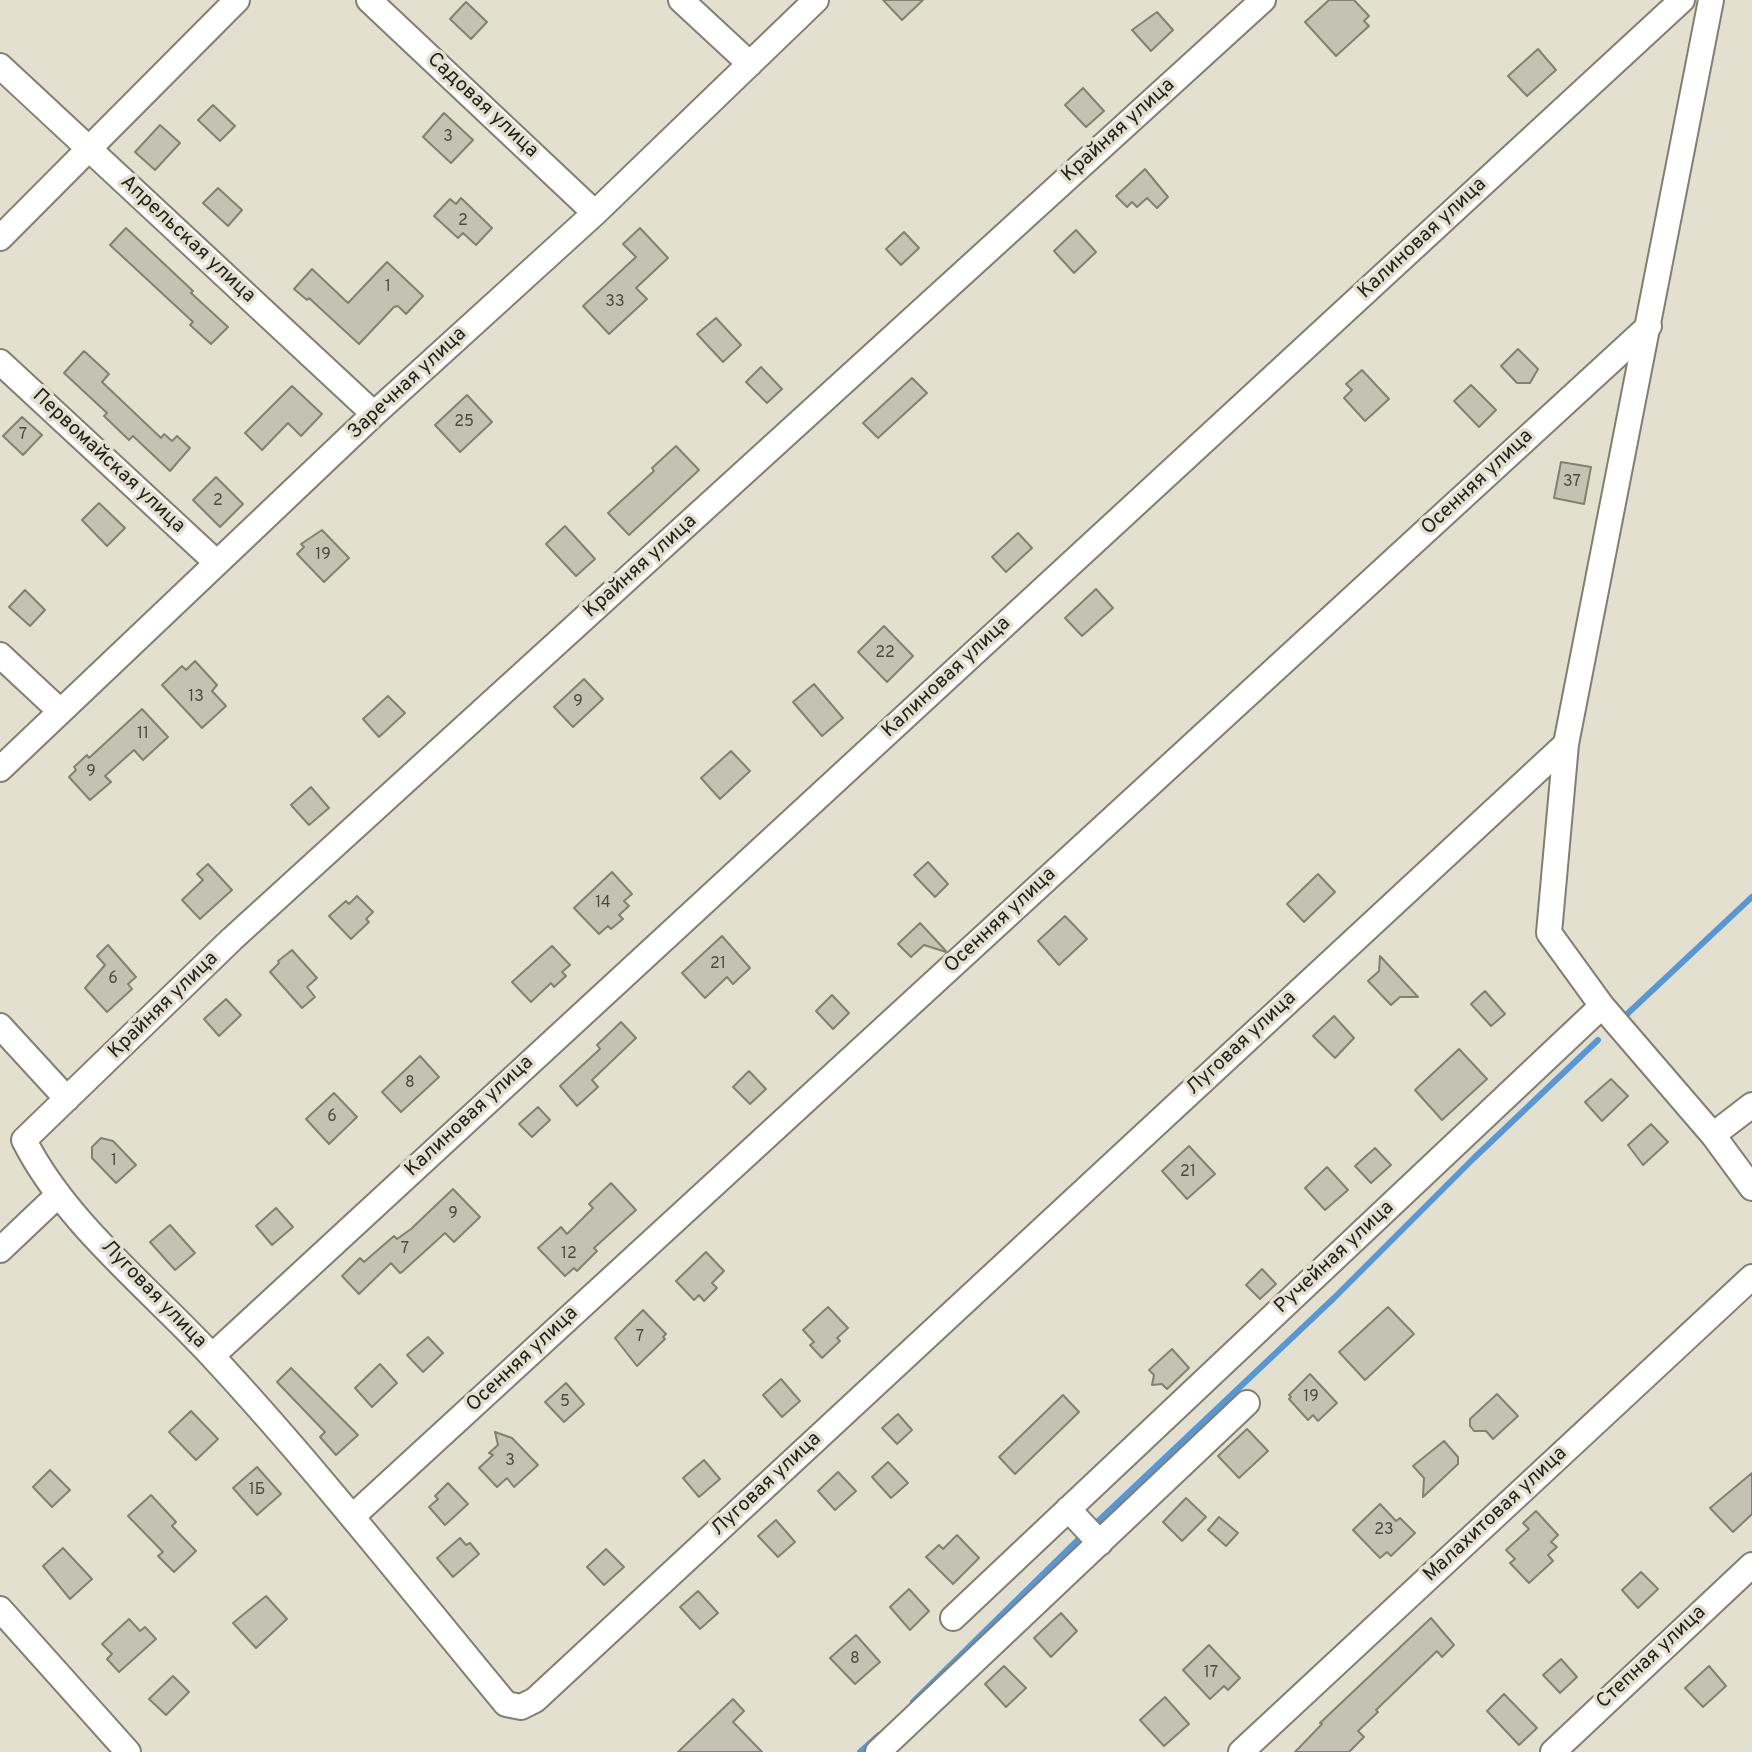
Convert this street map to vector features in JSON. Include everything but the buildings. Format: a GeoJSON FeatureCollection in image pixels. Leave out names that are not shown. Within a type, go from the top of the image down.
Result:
{"type":"FeatureCollection","features":[{"type":"Feature","properties":{"kind":"street"},"geometry":{"type":"LineString","coordinates":[[0,238],[237,0]]}},
{"type":"Feature","properties":{"kind":"street","name":"Садовая улица"},"geometry":{"type":"LineString","coordinates":[[369,0],[595,213]]}},
{"type":"Feature","properties":{"kind":"street"},"geometry":{"type":"LineString","coordinates":[[681,0],[750,64]]}},
{"type":"Feature","properties":{"kind":"street","name":"Заречная улица"},"geometry":{"type":"LineString","coordinates":[[0,769],[374,414],[595,213],[816,0]]}},
{"type":"Feature","properties":{"kind":"street","name":"Крайняя улица"},"geometry":{"type":"LineString","coordinates":[[24,1140],[232,939],[1263,0]]}},
{"type":"Feature","properties":{"kind":"street","name":"Калиновая улица"},"geometry":{"type":"LineString","coordinates":[[212,1356],[1682,0]]}},
{"type":"Feature","properties":{"kind":"street"},"geometry":{"type":"LineString","coordinates":[[1711,0],[1566,744],[1549,933],[1602,1006],[1713,1135],[1752,1188]]}},
{"type":"Feature","properties":{"kind":"street","name":"Апрельская улица"},"geometry":{"type":"LineString","coordinates":[[0,66],[374,414]]}},
{"type":"Feature","properties":{"kind":"street","name":"Осенняя улица"},"geometry":{"type":"LineString","coordinates":[[352,1517],[1649,326]]}},
{"type":"Feature","properties":{"kind":"street","name":"Первомайская улица"},"geometry":{"type":"LineString","coordinates":[[0,362],[217,563]]}},
{"type":"Feature","properties":{"kind":"street"},"geometry":{"type":"LineString","coordinates":[[0,655],[60,711]]}},
{"type":"Feature","properties":{"kind":"street","name":"Луговая улица"},"geometry":{"type":"LineString","coordinates":[[24,1140],[57,1196],[212,1356],[352,1517],[506,1704],[521,1707],[535,1700],[1566,744]]}},
{"type":"Feature","properties":{"kind":"street","name":"Ручейная улица"},"geometry":{"type":"LineString","coordinates":[[953,1618],[1602,1006]]}},
{"type":"Feature","properties":{"kind":"street"},"geometry":{"type":"LineString","coordinates":[[0,1026],[67,1099]]}},
{"type":"Feature","properties":{"kind":"street"},"geometry":{"type":"LineString","coordinates":[[1713,1135],[1752,1105]]}},
{"type":"Feature","properties":{"kind":"street"},"geometry":{"type":"LineString","coordinates":[[0,1250],[57,1196]]}},
{"type":"Feature","properties":{"kind":"street","name":"Малахитовая улица"},"geometry":{"type":"LineString","coordinates":[[1241,1752],[1752,1277]]}},
{"type":"Feature","properties":{"kind":"street"},"geometry":{"type":"LineString","coordinates":[[878,1752],[1247,1403]]}},
{"type":"Feature","properties":{"kind":"street"},"geometry":{"type":"LineString","coordinates":[[1068,1509],[1100,1543]]}},
{"type":"Feature","properties":{"kind":"street","name":"Степная улица"},"geometry":{"type":"LineString","coordinates":[[1553,1752],[1752,1565]]}},
{"type":"Feature","properties":{"kind":"street"},"geometry":{"type":"LineString","coordinates":[[0,1609],[128,1752]]}},
{"type":"Feature","properties":{"kind":"waterway"},"geometry":{"type":"LineString","coordinates":[[1625,1016],[1752,897]]}},
{"type":"Feature","properties":{"kind":"waterway"},"geometry":{"type":"LineString","coordinates":[[1093,1526],[1334,1298],[1598,1040]]}},
{"type":"Feature","properties":{"kind":"waterway"},"geometry":{"type":"LineString","coordinates":[[913,1702],[1085,1533]]}},
{"type":"Feature","properties":{"kind":"waterway"},"geometry":{"type":"LineString","coordinates":[[860,1752],[879,1735]]}}]}
